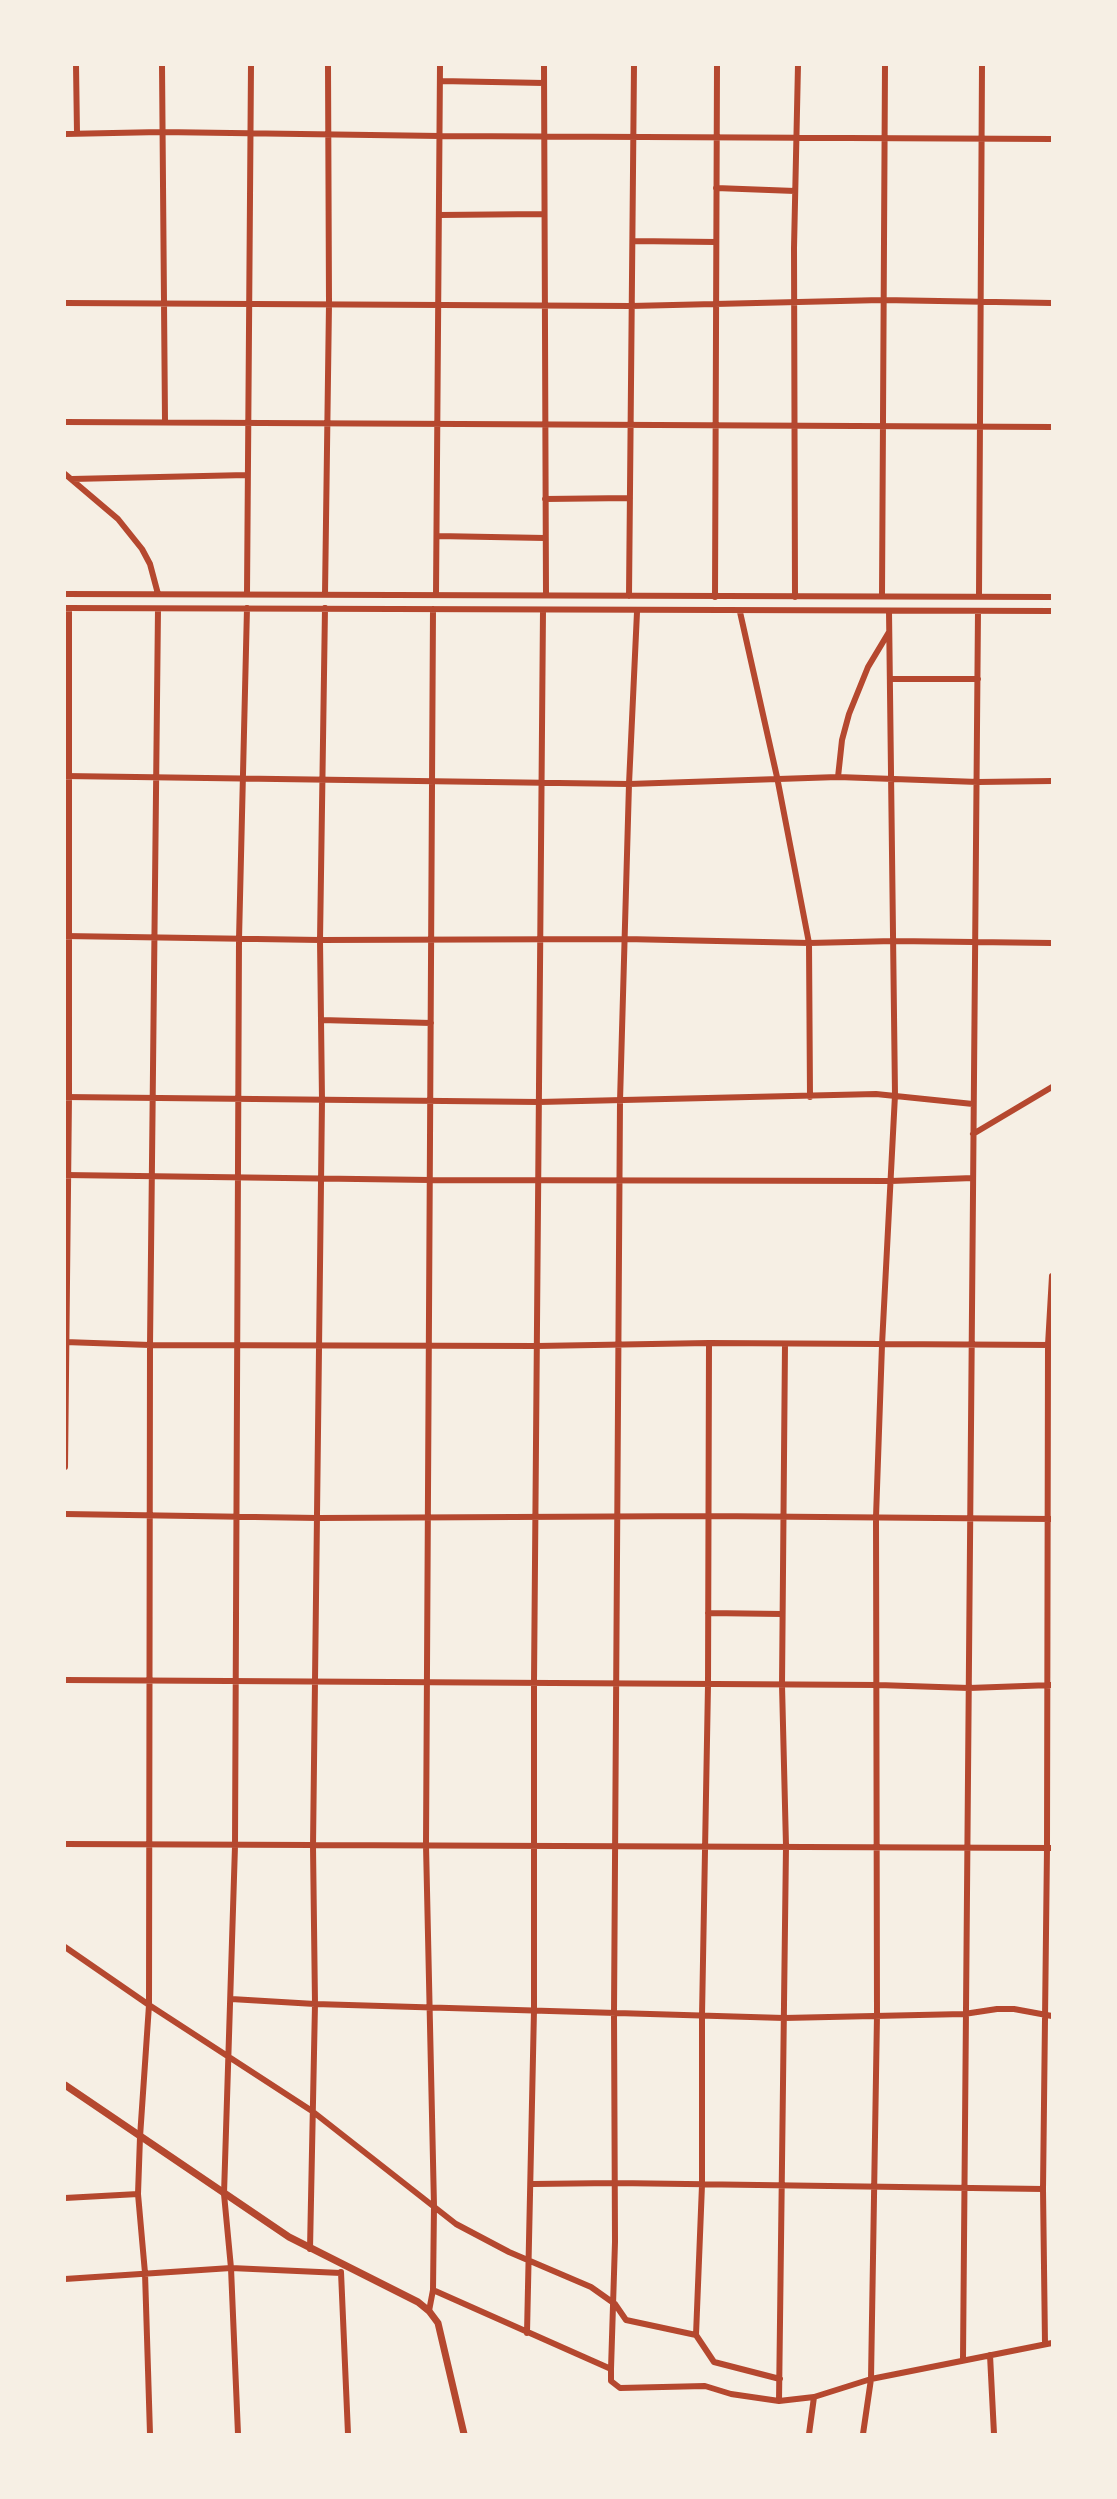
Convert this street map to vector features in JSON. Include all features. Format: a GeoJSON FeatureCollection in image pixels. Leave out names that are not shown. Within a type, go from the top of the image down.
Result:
{"type":"FeatureCollection","features":[{"type":"Feature","properties":{"kind":"street"},"geometry":{"type":"LineString","coordinates":[[76,65],[77,134]]}},
{"type":"Feature","properties":{"kind":"street"},"geometry":{"type":"LineString","coordinates":[[162,65],[165,421]]}},
{"type":"Feature","properties":{"kind":"street"},"geometry":{"type":"LineString","coordinates":[[247,593],[251,65]]}},
{"type":"Feature","properties":{"kind":"street"},"geometry":{"type":"LineString","coordinates":[[326,594],[328,65]]}},
{"type":"Feature","properties":{"kind":"street"},"geometry":{"type":"LineString","coordinates":[[436,594],[440,65]]}},
{"type":"Feature","properties":{"kind":"street"},"geometry":{"type":"LineString","coordinates":[[544,65],[546,595]]}},
{"type":"Feature","properties":{"kind":"street"},"geometry":{"type":"LineString","coordinates":[[629,596],[634,65]]}},
{"type":"Feature","properties":{"kind":"street"},"geometry":{"type":"LineString","coordinates":[[715,597],[717,65]]}},
{"type":"Feature","properties":{"kind":"street"},"geometry":{"type":"LineString","coordinates":[[795,597],[795,191],[798,65]]}},
{"type":"Feature","properties":{"kind":"street"},"geometry":{"type":"LineString","coordinates":[[882,596],[885,65]]}},
{"type":"Feature","properties":{"kind":"street"},"geometry":{"type":"LineString","coordinates":[[979,596],[982,65]]}},
{"type":"Feature","properties":{"kind":"street"},"geometry":{"type":"LineString","coordinates":[[440,81],[544,83]]}},
{"type":"Feature","properties":{"kind":"street"},"geometry":{"type":"LineString","coordinates":[[65,134],[161,132],[1052,139]]}},
{"type":"Feature","properties":{"kind":"street"},"geometry":{"type":"LineString","coordinates":[[716,188],[795,191]]}},
{"type":"Feature","properties":{"kind":"street"},"geometry":{"type":"LineString","coordinates":[[439,215],[544,214]]}},
{"type":"Feature","properties":{"kind":"street"},"geometry":{"type":"LineString","coordinates":[[633,241],[716,242]]}},
{"type":"Feature","properties":{"kind":"street"},"geometry":{"type":"LineString","coordinates":[[65,303],[544,306],[882,300],[1052,303]]}},
{"type":"Feature","properties":{"kind":"street"},"geometry":{"type":"LineString","coordinates":[[65,422],[1052,427]]}},
{"type":"Feature","properties":{"kind":"street"},"geometry":{"type":"LineString","coordinates":[[65,474],[118,519],[142,549],[150,564],[158,594]]}},
{"type":"Feature","properties":{"kind":"street"},"geometry":{"type":"LineString","coordinates":[[72,479],[247,475]]}},
{"type":"Feature","properties":{"kind":"street"},"geometry":{"type":"LineString","coordinates":[[545,499],[630,498]]}},
{"type":"Feature","properties":{"kind":"street"},"geometry":{"type":"LineString","coordinates":[[437,536],[545,538]]}},
{"type":"Feature","properties":{"kind":"street"},"geometry":{"type":"LineString","coordinates":[[65,594],[1052,597]]}},
{"type":"Feature","properties":{"kind":"street"},"geometry":{"type":"LineString","coordinates":[[65,1467],[67,608],[637,612],[1052,611]]}},
{"type":"Feature","properties":{"kind":"street"},"geometry":{"type":"LineString","coordinates":[[238,2434],[231,2267],[224,2194],[235,1846],[239,939],[247,608]]}},
{"type":"Feature","properties":{"kind":"street"},"geometry":{"type":"LineString","coordinates":[[310,2249],[315,2004],[313,1846],[322,1100],[320,940],[326,608]]}},
{"type":"Feature","properties":{"kind":"street"},"geometry":{"type":"LineString","coordinates":[[150,2434],[145,2273],[138,2194],[149,2005],[150,1345],[158,609]]}},
{"type":"Feature","properties":{"kind":"street"},"geometry":{"type":"LineString","coordinates":[[429,2311],[433,2290],[434,2206],[426,1845],[433,609]]}},
{"type":"Feature","properties":{"kind":"street"},"geometry":{"type":"LineString","coordinates":[[527,2333],[534,2010],[534,1682],[543,610]]}},
{"type":"Feature","properties":{"kind":"street"},"geometry":{"type":"LineString","coordinates":[[863,2434],[871,2379],[875,2187],[878,1847],[876,1517],[881,1345],[895,1095],[889,611]]}},
{"type":"Feature","properties":{"kind":"street"},"geometry":{"type":"LineString","coordinates":[[963,2360],[964,2014],[969,1848],[974,1345],[973,1104],[978,611]]}},
{"type":"Feature","properties":{"kind":"street"},"geometry":{"type":"LineString","coordinates":[[637,612],[620,1101],[614,2012],[615,2304],[611,2369],[611,2381],[620,2388],[705,2386],[752,2398],[779,2400],[814,2397],[871,2379],[1049,2344],[1043,2189],[1048,2107],[1052,1276]]}},
{"type":"Feature","properties":{"kind":"street"},"geometry":{"type":"LineString","coordinates":[[740,612],[777,778],[809,943],[810,1097]]}},
{"type":"Feature","properties":{"kind":"street"},"geometry":{"type":"LineString","coordinates":[[838,777],[842,740],[849,714],[868,667],[890,630]]}},
{"type":"Feature","properties":{"kind":"street"},"geometry":{"type":"LineString","coordinates":[[891,679],[978,679]]}},
{"type":"Feature","properties":{"kind":"street"},"geometry":{"type":"LineString","coordinates":[[67,776],[629,784],[838,777],[978,782],[1052,781]]}},
{"type":"Feature","properties":{"kind":"street"},"geometry":{"type":"LineString","coordinates":[[67,936],[320,940],[625,939],[809,943],[1052,943]]}},
{"type":"Feature","properties":{"kind":"street"},"geometry":{"type":"LineString","coordinates":[[321,1020],[431,1023]]}},
{"type":"Feature","properties":{"kind":"street"},"geometry":{"type":"LineString","coordinates":[[973,1134],[1052,1087]]}},
{"type":"Feature","properties":{"kind":"street"},"geometry":{"type":"LineString","coordinates":[[67,1097],[538,1102],[895,1095],[973,1104]]}},
{"type":"Feature","properties":{"kind":"street"},"geometry":{"type":"LineString","coordinates":[[66,1175],[430,1180],[891,1181],[973,1178]]}},
{"type":"Feature","properties":{"kind":"street"},"geometry":{"type":"LineString","coordinates":[[65,1342],[428,1346],[709,1343],[1050,1345]]}},
{"type":"Feature","properties":{"kind":"street"},"geometry":{"type":"LineString","coordinates":[[709,1343],[702,2185],[696,2335],[714,2362],[780,2379]]}},
{"type":"Feature","properties":{"kind":"street"},"geometry":{"type":"LineString","coordinates":[[779,2400],[786,1846],[782,1685],[785,1344]]}},
{"type":"Feature","properties":{"kind":"street"},"geometry":{"type":"LineString","coordinates":[[65,1514],[318,1518],[1050,1519]]}},
{"type":"Feature","properties":{"kind":"street"},"geometry":{"type":"LineString","coordinates":[[708,1613],[782,1614]]}},
{"type":"Feature","properties":{"kind":"street"},"geometry":{"type":"LineString","coordinates":[[65,1679],[969,1688],[1050,1685]]}},
{"type":"Feature","properties":{"kind":"street"},"geometry":{"type":"LineString","coordinates":[[65,1844],[1050,1848]]}},
{"type":"Feature","properties":{"kind":"street"},"geometry":{"type":"LineString","coordinates":[[65,1947],[312,2111],[456,2224],[577,2280],[615,2304],[626,2320],[696,2335]]}},
{"type":"Feature","properties":{"kind":"street"},"geometry":{"type":"LineString","coordinates":[[230,1999],[428,2008],[785,2018],[964,2014],[997,2009],[1014,2009],[1048,2016]]}},
{"type":"Feature","properties":{"kind":"street"},"geometry":{"type":"LineString","coordinates":[[65,2085],[224,2194],[310,2249],[418,2302],[429,2311],[438,2323],[464,2434]]}},
{"type":"Feature","properties":{"kind":"street"},"geometry":{"type":"LineString","coordinates":[[532,2183],[1043,2189]]}},
{"type":"Feature","properties":{"kind":"street"},"geometry":{"type":"LineString","coordinates":[[65,2197],[138,2194]]}},
{"type":"Feature","properties":{"kind":"street"},"geometry":{"type":"LineString","coordinates":[[341,2263],[348,2434]]}},
{"type":"Feature","properties":{"kind":"street"},"geometry":{"type":"LineString","coordinates":[[65,2279],[231,2267],[341,2273]]}},
{"type":"Feature","properties":{"kind":"street"},"geometry":{"type":"LineString","coordinates":[[433,2290],[611,2369]]}},
{"type":"Feature","properties":{"kind":"street"},"geometry":{"type":"LineString","coordinates":[[990,2355],[994,2434]]}},
{"type":"Feature","properties":{"kind":"street"},"geometry":{"type":"LineString","coordinates":[[809,2434],[814,2397]]}}]}
